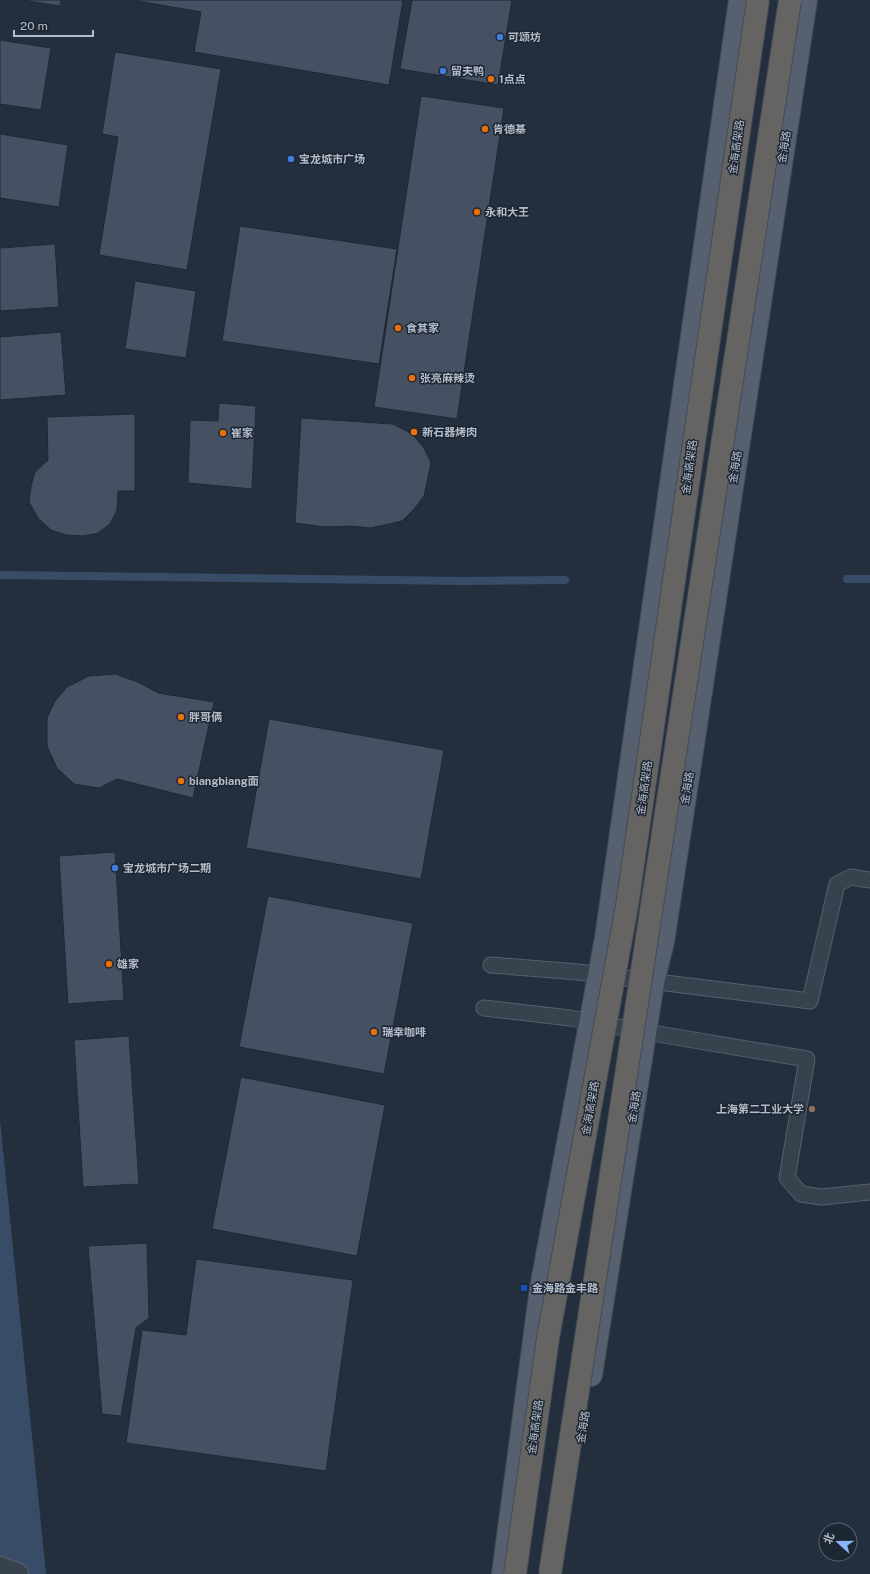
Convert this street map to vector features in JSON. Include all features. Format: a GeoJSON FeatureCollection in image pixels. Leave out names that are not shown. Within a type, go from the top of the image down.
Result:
{"type":"FeatureCollection","features":[{"type":"Feature","properties":{"kind":"highway","name":"金海高架路"},"geometry":{"type":"LineString","coordinates":[[515,1574],[548,1338],[627,906],[758,0]]}},
{"type":"Feature","properties":{"kind":"highway"},"geometry":{"type":"LineString","coordinates":[[550,1574],[790,0]]}},
{"type":"Feature","properties":{"kind":"main road"},"geometry":{"type":"LineString","coordinates":[[503,1574],[541,1288],[583,1069],[590,1022],[609,922],[740,0]]}},
{"type":"Feature","properties":{"kind":"main road","name":"金海路"},"geometry":{"type":"LineString","coordinates":[[560,1574],[646,1032],[654,983],[663,942],[806,0]]}},
{"type":"Feature","properties":{"kind":"street"},"geometry":{"type":"LineString","coordinates":[[0,1568],[17,1574]]}},
{"type":"Feature","properties":{"kind":"lane"},"geometry":{"type":"LineString","coordinates":[[491,966],[578,972],[654,983],[810,1001],[837,884],[851,877],[870,880]]}},
{"type":"Feature","properties":{"kind":"lane"},"geometry":{"type":"LineString","coordinates":[[484,1008],[570,1018],[807,1059],[787,1178],[801,1194],[822,1197],[870,1192]]}},
{"type":"Feature","properties":{"kind":"water"},"geometry":{"type":"Polygon","coordinates":[[[0,1120],[46,1574],[0,1574],[0,1120]]]}},
{"type":"Feature","properties":{"kind":"building"},"geometry":{"type":"Polygon","coordinates":[[[21,0],[61,0],[60,6],[21,0]]]}},
{"type":"Feature","properties":{"kind":"building"},"geometry":{"type":"Polygon","coordinates":[[[132,0],[403,0],[389,85],[194,52],[201,12],[132,0]]]}},
{"type":"Feature","properties":{"kind":"building"},"geometry":{"type":"Polygon","coordinates":[[[412,0],[512,0],[498,85],[400,69],[412,0]]]}},
{"type":"Feature","properties":{"kind":"building"},"geometry":{"type":"Polygon","coordinates":[[[0,40],[51,48],[41,110],[0,104],[0,40]]]}},
{"type":"Feature","properties":{"kind":"building"},"geometry":{"type":"Polygon","coordinates":[[[115,52],[221,69],[187,270],[99,255],[118,137],[102,134],[115,52]]]}},
{"type":"Feature","properties":{"kind":"building"},"geometry":{"type":"Polygon","coordinates":[[[421,96],[504,108],[457,419],[374,407],[421,96]]]}},
{"type":"Feature","properties":{"kind":"building"},"geometry":{"type":"Polygon","coordinates":[[[0,134],[68,145],[59,207],[0,198],[0,134]]]}},
{"type":"Feature","properties":{"kind":"building"},"geometry":{"type":"Polygon","coordinates":[[[240,226],[397,249],[379,364],[222,341],[240,226]]]}},
{"type":"Feature","properties":{"kind":"building"},"geometry":{"type":"Polygon","coordinates":[[[55,244],[59,307],[0,311],[0,248],[55,244]]]}},
{"type":"Feature","properties":{"kind":"building"},"geometry":{"type":"Polygon","coordinates":[[[135,281],[196,291],[186,358],[125,349],[135,281]]]}},
{"type":"Feature","properties":{"kind":"building"},"geometry":{"type":"Polygon","coordinates":[[[61,332],[66,395],[0,400],[0,337],[61,332]]]}},
{"type":"Feature","properties":{"kind":"building"},"geometry":{"type":"Polygon","coordinates":[[[219,403],[256,406],[252,489],[188,483],[190,420],[218,421],[219,403]]]}},
{"type":"Feature","properties":{"kind":"building"},"geometry":{"type":"Polygon","coordinates":[[[135,414],[135,491],[118,491],[117,510],[110,524],[98,533],[84,536],[66,535],[51,530],[38,518],[29,502],[35,472],[48,460],[47,417],[135,414]]]}},
{"type":"Feature","properties":{"kind":"building"},"geometry":{"type":"Polygon","coordinates":[[[301,418],[393,424],[412,434],[424,448],[431,463],[424,496],[402,521],[371,528],[351,526],[325,527],[295,523],[301,418]]]}},
{"type":"Feature","properties":{"kind":"building"},"geometry":{"type":"Polygon","coordinates":[[[115,674],[138,682],[158,693],[214,702],[193,798],[117,779],[99,788],[74,784],[57,768],[47,746],[47,718],[55,701],[67,687],[89,676],[115,674]]]}},
{"type":"Feature","properties":{"kind":"building"},"geometry":{"type":"Polygon","coordinates":[[[269,719],[444,750],[421,879],[246,848],[269,719]]]}},
{"type":"Feature","properties":{"kind":"building"},"geometry":{"type":"Polygon","coordinates":[[[115,852],[124,1000],[68,1004],[59,856],[115,852]]]}},
{"type":"Feature","properties":{"kind":"building"},"geometry":{"type":"Polygon","coordinates":[[[268,896],[413,923],[384,1074],[239,1047],[268,896]]]}},
{"type":"Feature","properties":{"kind":"building"},"geometry":{"type":"Polygon","coordinates":[[[129,1036],[139,1184],[83,1187],[74,1040],[129,1036]]]}},
{"type":"Feature","properties":{"kind":"building"},"geometry":{"type":"Polygon","coordinates":[[[241,1077],[385,1105],[357,1256],[212,1229],[241,1077]]]}},
{"type":"Feature","properties":{"kind":"building"},"geometry":{"type":"Polygon","coordinates":[[[147,1243],[149,1318],[136,1328],[121,1416],[102,1414],[88,1246],[147,1243]]]}},
{"type":"Feature","properties":{"kind":"building"},"geometry":{"type":"Polygon","coordinates":[[[196,1259],[353,1280],[326,1471],[126,1443],[142,1330],[186,1335],[196,1259]]]}},
{"type":"Feature","properties":{"kind":"waterway"},"geometry":{"type":"LineString","coordinates":[[0,575],[464,581],[565,580]]}},
{"type":"Feature","properties":{"kind":"waterway"},"geometry":{"type":"LineString","coordinates":[[847,579],[870,579]]}},
{"type":"Feature","properties":{"kind":"place","name":"可颂坊"},"geometry":{"type":"Point","coordinates":[500,37]}},
{"type":"Feature","properties":{"kind":"place","name":"留夫鸭"},"geometry":{"type":"Point","coordinates":[443,71]}},
{"type":"Feature","properties":{"kind":"place","name":"1点点"},"geometry":{"type":"Point","coordinates":[491,79]}},
{"type":"Feature","properties":{"kind":"place","name":"肯德基"},"geometry":{"type":"Point","coordinates":[485,129]}},
{"type":"Feature","properties":{"kind":"place","name":"宝龙城市广场"},"geometry":{"type":"Point","coordinates":[291,159]}},
{"type":"Feature","properties":{"kind":"place","name":"永和大王"},"geometry":{"type":"Point","coordinates":[477,212]}},
{"type":"Feature","properties":{"kind":"place","name":"食其家"},"geometry":{"type":"Point","coordinates":[398,328]}},
{"type":"Feature","properties":{"kind":"place","name":"张亮麻辣烫"},"geometry":{"type":"Point","coordinates":[412,378]}},
{"type":"Feature","properties":{"kind":"place","name":"新石器烤肉"},"geometry":{"type":"Point","coordinates":[414,432]}},
{"type":"Feature","properties":{"kind":"place","name":"崔家"},"geometry":{"type":"Point","coordinates":[223,433]}},
{"type":"Feature","properties":{"kind":"place","name":"胖哥俩"},"geometry":{"type":"Point","coordinates":[181,717]}},
{"type":"Feature","properties":{"kind":"place","name":"biangbiang面"},"geometry":{"type":"Point","coordinates":[181,781]}},
{"type":"Feature","properties":{"kind":"place","name":"宝龙城市广场二期"},"geometry":{"type":"Point","coordinates":[115,868]}},
{"type":"Feature","properties":{"kind":"place","name":"雄家"},"geometry":{"type":"Point","coordinates":[109,964]}},
{"type":"Feature","properties":{"kind":"place","name":"瑞幸咖啡"},"geometry":{"type":"Point","coordinates":[374,1032]}},
{"type":"Feature","properties":{"kind":"place","name":"上海第二工业大学"},"geometry":{"type":"Point","coordinates":[812,1109]}},
{"type":"Feature","properties":{"kind":"place","name":"金海路金丰路"},"geometry":{"type":"Point","coordinates":[524,1288]}}]}
